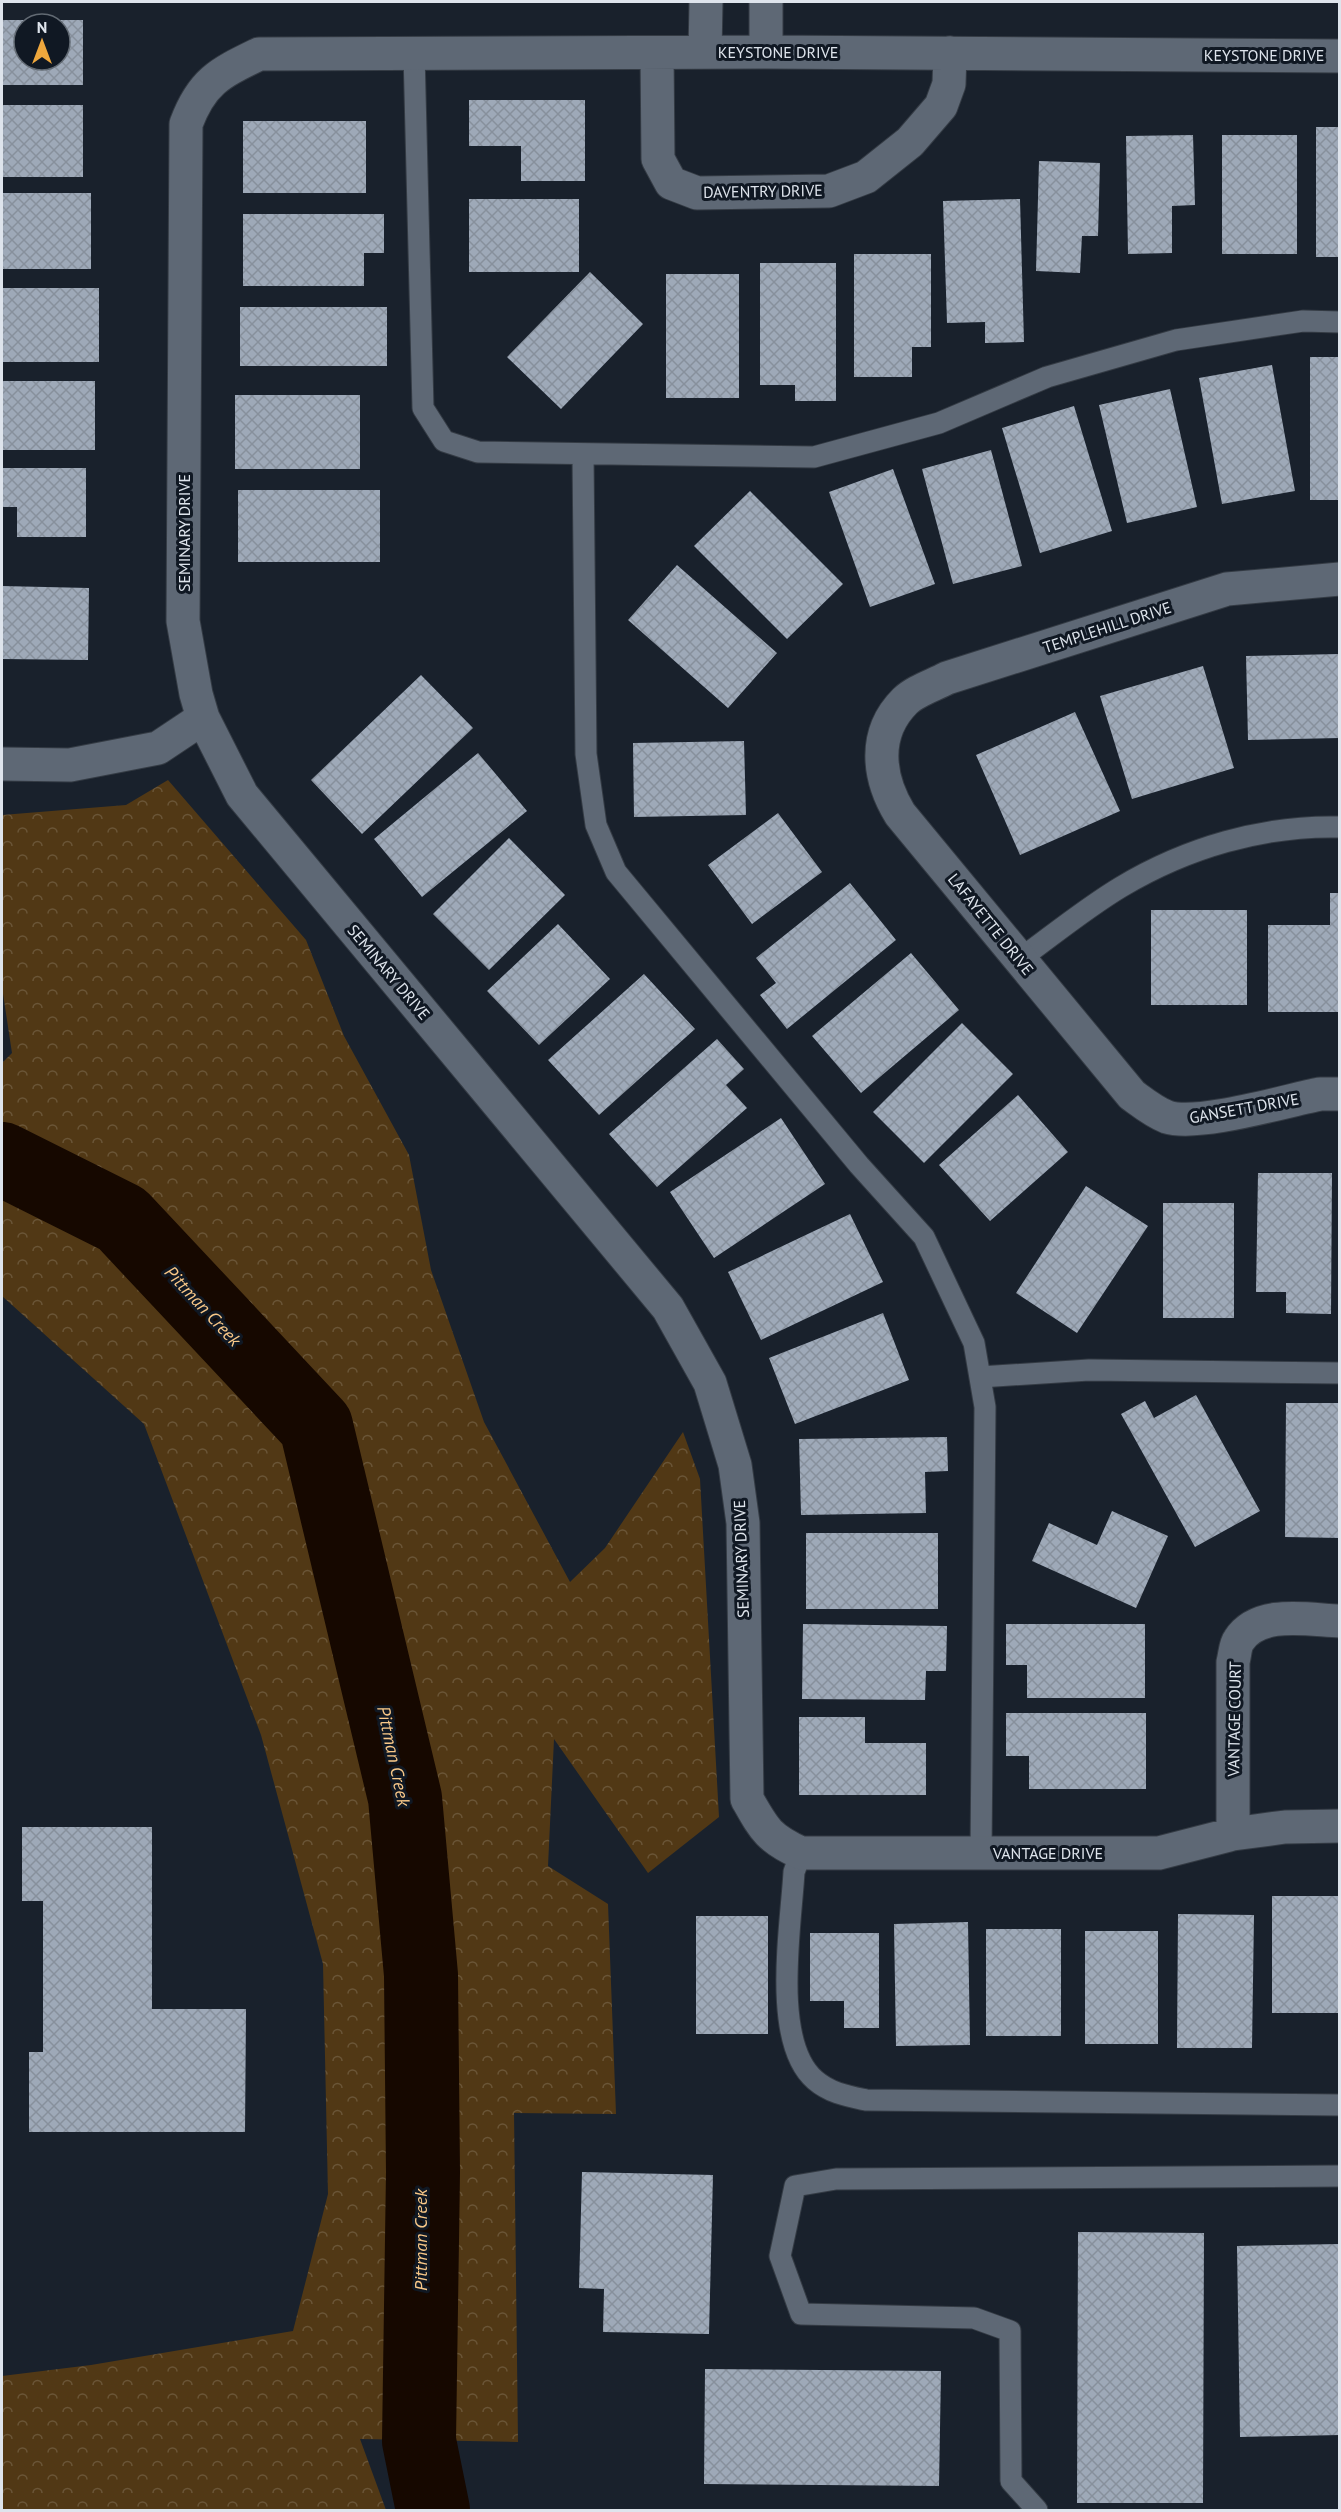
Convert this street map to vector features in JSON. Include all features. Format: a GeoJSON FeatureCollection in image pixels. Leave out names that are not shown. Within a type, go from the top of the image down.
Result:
{"type":"FeatureCollection","features":[{"type":"Feature","properties":{"kind":"street"},"geometry":{"type":"LineString","coordinates":[[705,52],[706,2]]}},
{"type":"Feature","properties":{"kind":"street"},"geometry":{"type":"LineString","coordinates":[[766,2],[766,52]]}},
{"type":"Feature","properties":{"kind":"street","name":"KEYSTONE DRIVE"},"geometry":{"type":"LineString","coordinates":[[220,73],[259,54],[766,52],[1340,56]]}},
{"type":"Feature","properties":{"kind":"street","name":"DAVENTRY DRIVE"},"geometry":{"type":"LineString","coordinates":[[657,53],[658,159],[671,183],[697,193],[829,191],[866,177],[910,142],[941,106],[949,84],[950,53]]}},
{"type":"Feature","properties":{"kind":"street","name":"SEMINARY DRIVE"},"geometry":{"type":"LineString","coordinates":[[220,73],[195,100],[186,124],[183,621],[195,694],[203,718],[242,795],[668,1308],[710,1383],[735,1466],[743,1523],[747,1799],[763,1828]]}},
{"type":"Feature","properties":{"kind":"street","name":"TEMPLEHILL DRIVE"},"geometry":{"type":"LineString","coordinates":[[892,720],[906,700],[947,678],[1227,589],[1340,579]]}},
{"type":"Feature","properties":{"kind":"street"},"geometry":{"type":"LineString","coordinates":[[2,764],[70,765],[158,748],[203,718]]}},
{"type":"Feature","properties":{"kind":"street","name":"LAFAYETTE DRIVE"},"geometry":{"type":"LineString","coordinates":[[892,720],[884,740],[881,766],[887,792],[900,814],[1132,1095],[1150,1109]]}},
{"type":"Feature","properties":{"kind":"street","name":"GANSETT DRIVE"},"geometry":{"type":"LineString","coordinates":[[1150,1109],[1169,1118],[1195,1119],[1320,1094],[1340,1094]]}},
{"type":"Feature","properties":{"kind":"street","name":"VANTAGE COURT"},"geometry":{"type":"LineString","coordinates":[[1233,1834],[1233,1662],[1238,1640],[1254,1625],[1276,1620],[1340,1621]]}},
{"type":"Feature","properties":{"kind":"street","name":"VANTAGE DRIVE"},"geometry":{"type":"LineString","coordinates":[[763,1828],[777,1842],[801,1853],[1159,1853],[1233,1834],[1285,1827],[1340,1826]]}},
{"type":"Feature","properties":{"kind":"lane"},"geometry":{"type":"LineString","coordinates":[[414,53],[423,408],[444,441],[478,453],[814,457],[939,423],[1047,377],[1176,340],[1304,321],[1340,322]]}},
{"type":"Feature","properties":{"kind":"lane"},"geometry":{"type":"LineString","coordinates":[[583,454],[586,754],[596,825],[616,873],[859,1165],[924,1237],[974,1343],[985,1407],[981,1853]]}},
{"type":"Feature","properties":{"kind":"lane"},"geometry":{"type":"LineString","coordinates":[[1020,959],[1119,888],[1168,861],[1234,840],[1277,830],[1340,827]]}},
{"type":"Feature","properties":{"kind":"lane"},"geometry":{"type":"LineString","coordinates":[[980,1377],[1089,1370],[1340,1373]]}},
{"type":"Feature","properties":{"kind":"lane"},"geometry":{"type":"LineString","coordinates":[[801,1853],[794,1872],[787,2004],[789,2029],[798,2056],[814,2079],[836,2093],[866,2100],[1340,2105]]}},
{"type":"Feature","properties":{"kind":"lane"},"geometry":{"type":"LineString","coordinates":[[1037,2511],[1011,2481],[1010,2331],[974,2318],[801,2313],[780,2256],[795,2186],[836,2179],[1340,2176]]}},
{"type":"Feature","properties":{"kind":"green space"},"geometry":{"type":"Polygon","coordinates":[[[168,780],[306,940],[344,1036],[409,1155],[431,1270],[484,1422],[570,1582],[605,1548],[683,1432],[700,1479],[719,1817],[648,1873],[554,1739],[548,1866],[608,1904],[616,2114],[514,2113],[518,2442],[360,2439],[386,2510],[2,2510],[2,2376],[91,2365],[293,2331],[328,2194],[323,1964],[261,1735],[144,1424],[2,1296],[2,1063],[12,1053],[2,987],[2,815],[126,805],[168,780]]]}},
{"type":"Feature","properties":{"kind":"building"},"geometry":{"type":"Polygon","coordinates":[[[2,20],[12,20],[12,72],[72,72],[72,20],[83,20],[83,85],[2,85],[2,20]]]}},
{"type":"Feature","properties":{"kind":"building"},"geometry":{"type":"Polygon","coordinates":[[[469,100],[585,100],[585,181],[521,181],[521,146],[469,146],[469,100]]]}},
{"type":"Feature","properties":{"kind":"building"},"geometry":{"type":"Polygon","coordinates":[[[2,105],[83,105],[83,177],[2,177],[2,105]]]}},
{"type":"Feature","properties":{"kind":"building"},"geometry":{"type":"Polygon","coordinates":[[[243,121],[366,121],[366,193],[243,193],[243,121]]]}},
{"type":"Feature","properties":{"kind":"building"},"geometry":{"type":"Polygon","coordinates":[[[1316,127],[1340,127],[1340,257],[1316,257],[1316,127]]]}},
{"type":"Feature","properties":{"kind":"building"},"geometry":{"type":"Polygon","coordinates":[[[1193,135],[1195,205],[1172,206],[1172,253],[1128,254],[1126,136],[1193,135]]]}},
{"type":"Feature","properties":{"kind":"building"},"geometry":{"type":"Polygon","coordinates":[[[1222,135],[1297,135],[1297,254],[1222,254],[1222,135]]]}},
{"type":"Feature","properties":{"kind":"building"},"geometry":{"type":"Polygon","coordinates":[[[1039,161],[1100,163],[1098,236],[1082,236],[1080,273],[1036,271],[1039,161]]]}},
{"type":"Feature","properties":{"kind":"building"},"geometry":{"type":"Polygon","coordinates":[[[2,193],[91,193],[91,269],[2,269],[2,193]]]}},
{"type":"Feature","properties":{"kind":"building"},"geometry":{"type":"Polygon","coordinates":[[[469,199],[579,199],[579,272],[469,272],[469,199]]]}},
{"type":"Feature","properties":{"kind":"building"},"geometry":{"type":"Polygon","coordinates":[[[1020,199],[1024,342],[985,343],[985,322],[947,323],[943,201],[1020,199]]]}},
{"type":"Feature","properties":{"kind":"building"},"geometry":{"type":"Polygon","coordinates":[[[243,214],[384,214],[384,253],[364,253],[364,286],[243,286],[243,214]]]}},
{"type":"Feature","properties":{"kind":"building"},"geometry":{"type":"Polygon","coordinates":[[[854,254],[931,254],[931,347],[912,347],[912,377],[854,377],[854,254]]]}},
{"type":"Feature","properties":{"kind":"building"},"geometry":{"type":"Polygon","coordinates":[[[760,263],[836,263],[836,401],[795,401],[795,385],[760,385],[760,263]]]}},
{"type":"Feature","properties":{"kind":"building"},"geometry":{"type":"Polygon","coordinates":[[[590,272],[643,324],[561,409],[507,357],[590,272]]]}},
{"type":"Feature","properties":{"kind":"building"},"geometry":{"type":"Polygon","coordinates":[[[666,274],[739,274],[739,398],[666,398],[666,274]]]}},
{"type":"Feature","properties":{"kind":"building"},"geometry":{"type":"Polygon","coordinates":[[[2,288],[99,288],[99,362],[2,362],[2,288]]]}},
{"type":"Feature","properties":{"kind":"building"},"geometry":{"type":"Polygon","coordinates":[[[240,307],[387,307],[387,366],[240,366],[240,307]]]}},
{"type":"Feature","properties":{"kind":"building"},"geometry":{"type":"Polygon","coordinates":[[[1310,357],[1340,357],[1340,500],[1310,500],[1310,357]]]}},
{"type":"Feature","properties":{"kind":"building"},"geometry":{"type":"Polygon","coordinates":[[[1272,365],[1295,491],[1222,504],[1199,378],[1272,365]]]}},
{"type":"Feature","properties":{"kind":"building"},"geometry":{"type":"Polygon","coordinates":[[[2,381],[95,381],[95,450],[2,450],[2,381]]]}},
{"type":"Feature","properties":{"kind":"building"},"geometry":{"type":"Polygon","coordinates":[[[1170,389],[1197,507],[1127,523],[1099,405],[1170,389]]]}},
{"type":"Feature","properties":{"kind":"building"},"geometry":{"type":"Polygon","coordinates":[[[235,395],[360,395],[360,469],[235,469],[235,395]]]}},
{"type":"Feature","properties":{"kind":"building"},"geometry":{"type":"Polygon","coordinates":[[[1074,406],[1112,531],[1040,553],[1002,428],[1074,406]]]}},
{"type":"Feature","properties":{"kind":"building"},"geometry":{"type":"Polygon","coordinates":[[[991,450],[1022,566],[953,584],[922,469],[991,450]]]}},
{"type":"Feature","properties":{"kind":"building"},"geometry":{"type":"Polygon","coordinates":[[[2,468],[86,468],[86,537],[17,537],[17,507],[2,507],[2,468]]]}},
{"type":"Feature","properties":{"kind":"building"},"geometry":{"type":"Polygon","coordinates":[[[893,469],[935,584],[870,607],[829,492],[893,469]]]}},
{"type":"Feature","properties":{"kind":"building"},"geometry":{"type":"Polygon","coordinates":[[[238,490],[380,490],[380,562],[238,562],[238,490]]]}},
{"type":"Feature","properties":{"kind":"building"},"geometry":{"type":"Polygon","coordinates":[[[750,491],[843,584],[787,639],[694,546],[750,491]]]}},
{"type":"Feature","properties":{"kind":"building"},"geometry":{"type":"Polygon","coordinates":[[[677,565],[777,653],[728,708],[628,620],[677,565]]]}},
{"type":"Feature","properties":{"kind":"building"},"geometry":{"type":"Polygon","coordinates":[[[2,586],[89,588],[88,660],[2,659],[2,586]]]}},
{"type":"Feature","properties":{"kind":"building"},"geometry":{"type":"Polygon","coordinates":[[[1339,654],[1340,738],[1248,740],[1246,656],[1339,654]]]}},
{"type":"Feature","properties":{"kind":"building"},"geometry":{"type":"Polygon","coordinates":[[[1203,666],[1234,768],[1132,799],[1100,696],[1203,666]]]}},
{"type":"Feature","properties":{"kind":"building"},"geometry":{"type":"Polygon","coordinates":[[[421,675],[473,728],[362,834],[311,780],[421,675]]]}},
{"type":"Feature","properties":{"kind":"building"},"geometry":{"type":"Polygon","coordinates":[[[1075,712],[1120,811],[1020,855],[976,755],[1075,712]]]}},
{"type":"Feature","properties":{"kind":"building"},"geometry":{"type":"Polygon","coordinates":[[[744,741],[746,815],[634,817],[633,743],[744,741]]]}},
{"type":"Feature","properties":{"kind":"building"},"geometry":{"type":"Polygon","coordinates":[[[478,753],[527,811],[422,897],[374,839],[478,753]]]}},
{"type":"Feature","properties":{"kind":"building"},"geometry":{"type":"Polygon","coordinates":[[[778,813],[822,872],[752,924],[708,865],[778,813]]]}},
{"type":"Feature","properties":{"kind":"building"},"geometry":{"type":"Polygon","coordinates":[[[509,838],[565,895],[489,970],[433,914],[509,838]]]}},
{"type":"Feature","properties":{"kind":"building"},"geometry":{"type":"Polygon","coordinates":[[[850,883],[896,940],[787,1029],[760,995],[776,983],[756,958],[850,883]]]}},
{"type":"Feature","properties":{"kind":"building"},"geometry":{"type":"Polygon","coordinates":[[[1330,893],[1340,893],[1340,1012],[1268,1012],[1268,925],[1330,925],[1330,893]]]}},
{"type":"Feature","properties":{"kind":"building"},"geometry":{"type":"Polygon","coordinates":[[[1151,910],[1247,910],[1247,1005],[1151,1005],[1151,910]]]}},
{"type":"Feature","properties":{"kind":"building"},"geometry":{"type":"Polygon","coordinates":[[[558,924],[610,979],[539,1045],[487,991],[558,924]]]}},
{"type":"Feature","properties":{"kind":"building"},"geometry":{"type":"Polygon","coordinates":[[[911,953],[959,1010],[861,1093],[812,1036],[911,953]]]}},
{"type":"Feature","properties":{"kind":"building"},"geometry":{"type":"Polygon","coordinates":[[[644,974],[695,1029],[599,1115],[548,1060],[644,974]]]}},
{"type":"Feature","properties":{"kind":"building"},"geometry":{"type":"Polygon","coordinates":[[[962,1023],[1013,1074],[924,1163],[873,1112],[962,1023]]]}},
{"type":"Feature","properties":{"kind":"building"},"geometry":{"type":"Polygon","coordinates":[[[717,1039],[744,1069],[726,1085],[747,1108],[657,1187],[609,1134],[717,1039]]]}},
{"type":"Feature","properties":{"kind":"building"},"geometry":{"type":"Polygon","coordinates":[[[1018,1095],[1068,1152],[990,1221],[939,1165],[1018,1095]]]}},
{"type":"Feature","properties":{"kind":"building"},"geometry":{"type":"Polygon","coordinates":[[[781,1118],[825,1184],[714,1258],[670,1192],[781,1118]]]}},
{"type":"Feature","properties":{"kind":"building"},"geometry":{"type":"Polygon","coordinates":[[[1258,1173],[1332,1173],[1331,1314],[1286,1313],[1286,1292],[1256,1292],[1258,1173]]]}},
{"type":"Feature","properties":{"kind":"building"},"geometry":{"type":"Polygon","coordinates":[[[1086,1186],[1148,1226],[1077,1333],[1016,1293],[1086,1186]]]}},
{"type":"Feature","properties":{"kind":"building"},"geometry":{"type":"Polygon","coordinates":[[[1163,1203],[1234,1203],[1234,1318],[1163,1318],[1163,1203]]]}},
{"type":"Feature","properties":{"kind":"building"},"geometry":{"type":"Polygon","coordinates":[[[850,1214],[883,1282],[761,1340],[728,1272],[850,1214]]]}},
{"type":"Feature","properties":{"kind":"building"},"geometry":{"type":"Polygon","coordinates":[[[883,1313],[909,1380],[795,1424],[769,1358],[883,1313]]]}},
{"type":"Feature","properties":{"kind":"building"},"geometry":{"type":"Polygon","coordinates":[[[1196,1395],[1260,1511],[1195,1547],[1121,1414],[1145,1401],[1154,1418],[1196,1395]]]}},
{"type":"Feature","properties":{"kind":"building"},"geometry":{"type":"Polygon","coordinates":[[[1286,1403],[1340,1403],[1340,1538],[1285,1537],[1286,1403]]]}},
{"type":"Feature","properties":{"kind":"building"},"geometry":{"type":"Polygon","coordinates":[[[947,1437],[948,1471],[925,1472],[926,1513],[801,1515],[799,1439],[947,1437]]]}},
{"type":"Feature","properties":{"kind":"building"},"geometry":{"type":"Polygon","coordinates":[[[1112,1511],[1168,1536],[1136,1608],[1032,1561],[1049,1523],[1097,1545],[1112,1511]]]}},
{"type":"Feature","properties":{"kind":"building"},"geometry":{"type":"Polygon","coordinates":[[[806,1533],[938,1533],[938,1609],[806,1609],[806,1533]]]}},
{"type":"Feature","properties":{"kind":"building"},"geometry":{"type":"Polygon","coordinates":[[[803,1624],[947,1626],[946,1671],[926,1671],[925,1700],[802,1699],[803,1624]]]}},
{"type":"Feature","properties":{"kind":"building"},"geometry":{"type":"Polygon","coordinates":[[[1006,1624],[1145,1624],[1145,1698],[1027,1698],[1027,1665],[1006,1665],[1006,1624]]]}},
{"type":"Feature","properties":{"kind":"building"},"geometry":{"type":"Polygon","coordinates":[[[1006,1713],[1146,1713],[1146,1789],[1029,1789],[1029,1756],[1006,1756],[1006,1713]]]}},
{"type":"Feature","properties":{"kind":"building"},"geometry":{"type":"Polygon","coordinates":[[[799,1717],[865,1717],[865,1743],[926,1743],[926,1795],[799,1795],[799,1717]]]}},
{"type":"Feature","properties":{"kind":"building"},"geometry":{"type":"Polygon","coordinates":[[[22,1827],[152,1827],[152,2009],[246,2009],[245,2132],[29,2132],[29,2052],[43,2052],[43,1901],[22,1901],[22,1827]]]}},
{"type":"Feature","properties":{"kind":"building"},"geometry":{"type":"Polygon","coordinates":[[[1272,1896],[1340,1896],[1340,2013],[1272,2013],[1272,1896]]]}},
{"type":"Feature","properties":{"kind":"building"},"geometry":{"type":"Polygon","coordinates":[[[1178,1914],[1254,1915],[1252,2048],[1177,2048],[1178,1914]]]}},
{"type":"Feature","properties":{"kind":"building"},"geometry":{"type":"Polygon","coordinates":[[[696,1916],[768,1916],[768,2034],[696,2034],[696,1916]]]}},
{"type":"Feature","properties":{"kind":"building"},"geometry":{"type":"Polygon","coordinates":[[[968,1922],[970,2045],[896,2046],[894,1924],[968,1922]]]}},
{"type":"Feature","properties":{"kind":"building"},"geometry":{"type":"Polygon","coordinates":[[[986,1929],[1061,1929],[1061,2036],[986,2036],[986,1929]]]}},
{"type":"Feature","properties":{"kind":"building"},"geometry":{"type":"Polygon","coordinates":[[[1085,1931],[1158,1931],[1158,2044],[1085,2044],[1085,1931]]]}},
{"type":"Feature","properties":{"kind":"building"},"geometry":{"type":"Polygon","coordinates":[[[810,1933],[879,1933],[879,2028],[844,2028],[844,2001],[810,2001],[810,1933]]]}},
{"type":"Feature","properties":{"kind":"building"},"geometry":{"type":"Polygon","coordinates":[[[582,2172],[713,2175],[709,2334],[603,2332],[604,2289],[579,2288],[582,2172]]]}},
{"type":"Feature","properties":{"kind":"building"},"geometry":{"type":"Polygon","coordinates":[[[1078,2232],[1204,2233],[1203,2503],[1077,2503],[1078,2232]]]}},
{"type":"Feature","properties":{"kind":"building"},"geometry":{"type":"Polygon","coordinates":[[[1340,2244],[1340,2435],[1240,2437],[1237,2246],[1340,2244]]]}},
{"type":"Feature","properties":{"kind":"building"},"geometry":{"type":"Polygon","coordinates":[[[705,2369],[941,2371],[939,2486],[704,2484],[705,2369]]]}},
{"type":"Feature","properties":{"kind":"waterway","name":"Pittman Creek"},"geometry":{"type":"LineString","coordinates":[[2,1159],[122,1219],[316,1426],[405,1798],[421,1975],[423,2172],[419,2441],[433,2510]]}}]}
